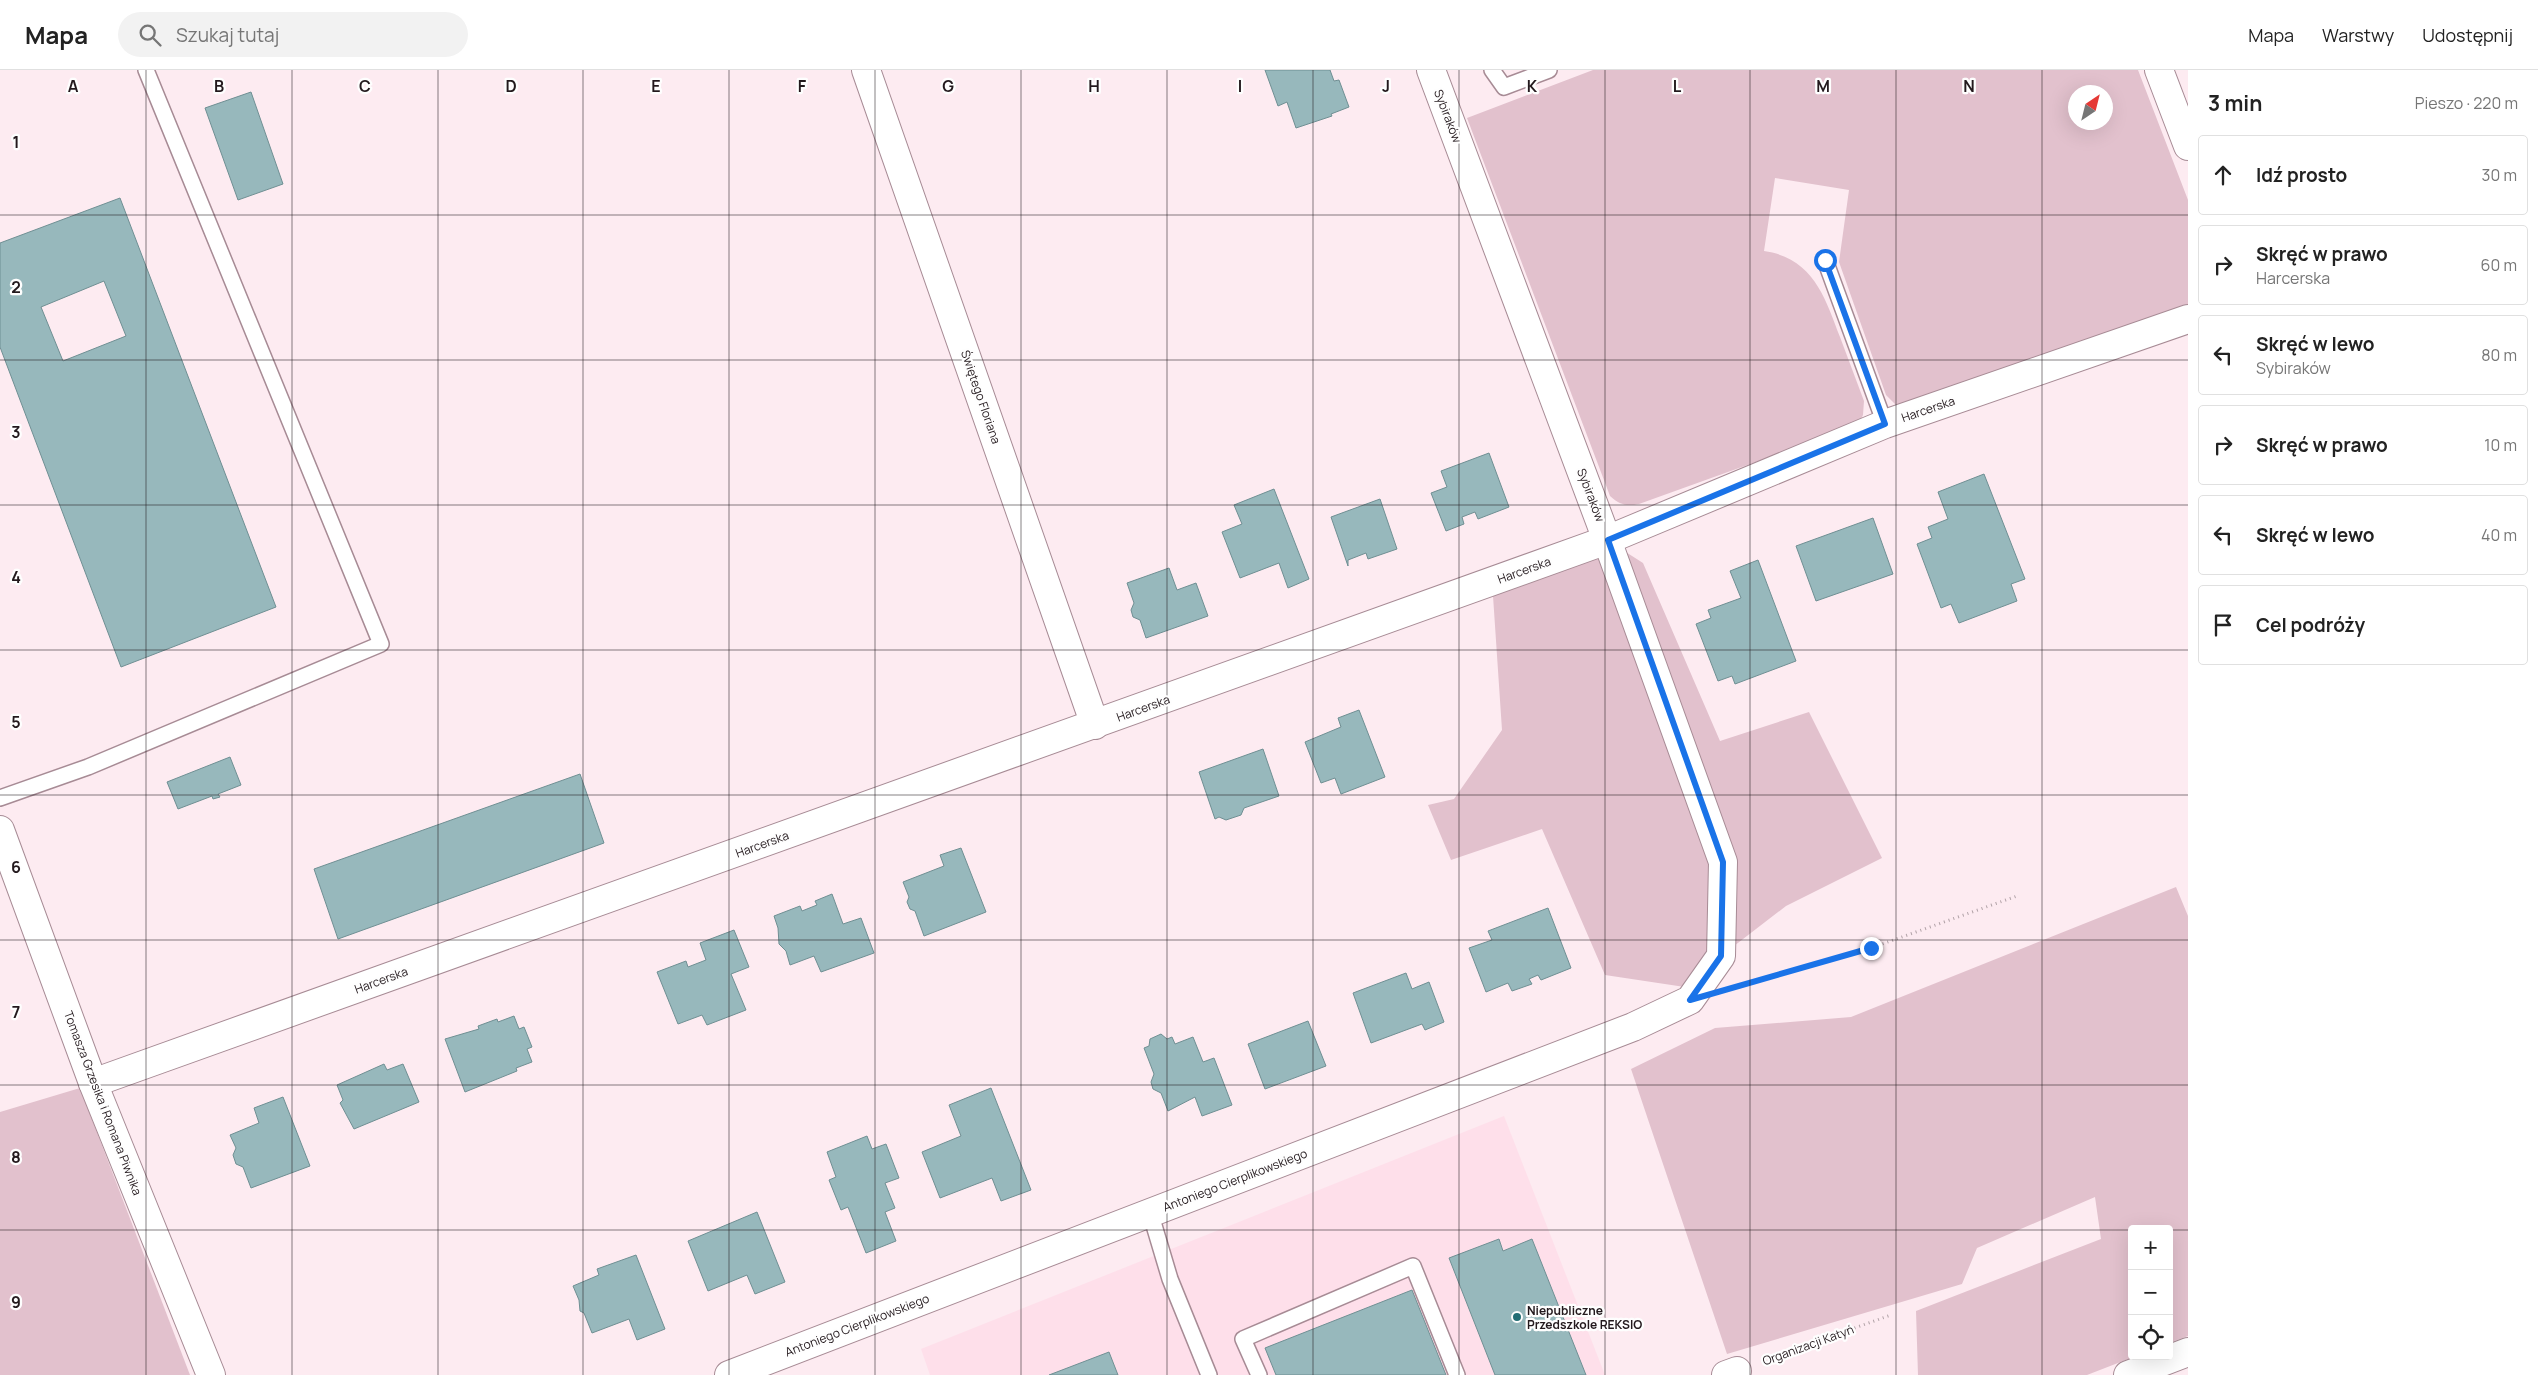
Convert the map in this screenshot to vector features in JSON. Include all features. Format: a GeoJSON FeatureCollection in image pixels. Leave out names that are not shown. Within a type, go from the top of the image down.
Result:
{"type":"FeatureCollection","features":[{"type":"Feature","properties":{"kind":"street","name":"Świętego Floriana"},"geometry":{"type":"LineString","coordinates":[[866,70],[1095,725]]}},
{"type":"Feature","properties":{"kind":"street","name":"Sybiraków"},"geometry":{"type":"LineString","coordinates":[[1431,70],[1608,540],[1723,862],[1721,956]]}},
{"type":"Feature","properties":{"kind":"street"},"geometry":{"type":"LineString","coordinates":[[2159,70],[2188,146]]}},
{"type":"Feature","properties":{"kind":"street","name":"Harcerska"},"geometry":{"type":"LineString","coordinates":[[94,1082],[1608,540],[1885,424],[2188,319]]}},
{"type":"Feature","properties":{"kind":"street","name":"Tomasza Grzesika i Romana Piwnika"},"geometry":{"type":"LineString","coordinates":[[0,830],[94,1082],[211,1375]]}},
{"type":"Feature","properties":{"kind":"street","name":"Antoniego Cierplikowskiego"},"geometry":{"type":"LineString","coordinates":[[729,1375],[1633,1027],[1690,1000],[1721,956]]}},
{"type":"Feature","properties":{"kind":"street"},"geometry":{"type":"LineString","coordinates":[[2128,1375],[2188,1352]]}},
{"type":"Feature","properties":{"kind":"lane"},"geometry":{"type":"LineString","coordinates":[[0,798],[88,767],[381,644],[146,70]]}},
{"type":"Feature","properties":{"kind":"lane"},"geometry":{"type":"LineString","coordinates":[[1492,70],[1504,87],[1549,70]]}},
{"type":"Feature","properties":{"kind":"lane"},"geometry":{"type":"LineString","coordinates":[[1825,260],[1885,424]]}},
{"type":"Feature","properties":{"kind":"lane"},"geometry":{"type":"LineString","coordinates":[[1150,1212],[1170,1279],[1209,1375]]}},
{"type":"Feature","properties":{"kind":"lane"},"geometry":{"type":"LineString","coordinates":[[1259,1375],[1243,1339],[1412,1266],[1456,1375]]}},
{"type":"Feature","properties":{"kind":"path"},"geometry":{"type":"LineString","coordinates":[[1736,987],[1871,948],[2017,896]]}},
{"type":"Feature","properties":{"kind":"path","name":"Organizacji Katyń"},"geometry":{"type":"LineString","coordinates":[[1731,1373],[1890,1316]]}},
{"type":"Feature","properties":{"kind":"shaded area"},"geometry":{"type":"Polygon","coordinates":[[[1593,70],[2138,70],[2188,200],[2188,308],[1898,407],[1886,395],[1839,262],[1849,190],[1775,178],[1764,251],[1781,255],[1794,262],[1806,271],[1822,294],[1864,401],[1863,415],[1858,425],[1639,504],[1623,504],[1610,496],[1467,118],[1593,70]]]}},
{"type":"Feature","properties":{"kind":"shaded area"},"geometry":{"type":"Polygon","coordinates":[[[1607,540],[1643,563],[1720,741],[1809,712],[1882,858],[1786,906],[1721,956],[1698,989],[1605,975],[1542,829],[1451,860],[1428,805],[1454,799],[1502,730],[1492,581],[1607,540]]]}},
{"type":"Feature","properties":{"kind":"shaded area"},"geometry":{"type":"Polygon","coordinates":[[[2176,887],[2188,916],[2188,1336],[2173,1342],[2173,1225],[2128,1225],[2128,1359],[2087,1375],[1918,1375],[1916,1311],[2101,1239],[2095,1197],[1977,1248],[1962,1284],[1727,1354],[1631,1069],[1715,1028],[1851,1017],[2176,887]]]}},
{"type":"Feature","properties":{"kind":"shaded area"},"geometry":{"type":"Polygon","coordinates":[[[80,1088],[190,1375],[0,1375],[0,1112],[80,1088]]]}},
{"type":"Feature","properties":{"kind":"shaded area"},"geometry":{"type":"Polygon","coordinates":[[[1504,1116],[1605,1375],[930,1375],[921,1349],[1504,1116]]]}},
{"type":"Feature","properties":{"kind":"building"},"geometry":{"type":"Polygon","coordinates":[[[1265,70],[1330,70],[1334,81],[1339,80],[1349,107],[1331,114],[1332,116],[1296,128],[1287,102],[1278,106],[1265,70]]]}},
{"type":"Feature","properties":{"kind":"building"},"geometry":{"type":"Polygon","coordinates":[[[251,92],[283,184],[238,200],[205,108],[251,92]]]}},
{"type":"Feature","properties":{"kind":"building"},"geometry":{"type":"Polygon","coordinates":[[[120,198],[276,607],[121,667],[0,347],[0,243],[120,198]],[[104,281],[41,307],[63,361],[126,336],[104,281]]]}},
{"type":"Feature","properties":{"kind":"building"},"geometry":{"type":"Polygon","coordinates":[[[1489,453],[1509,507],[1478,519],[1475,512],[1462,517],[1464,524],[1446,531],[1431,493],[1447,487],[1441,471],[1489,453]]]}},
{"type":"Feature","properties":{"kind":"building"},"geometry":{"type":"Polygon","coordinates":[[[1984,474],[2025,579],[2011,584],[2017,601],[1959,623],[1951,604],[1941,608],[1917,544],[1932,538],[1928,527],[1948,519],[1938,492],[1984,474]]]}},
{"type":"Feature","properties":{"kind":"building"},"geometry":{"type":"Polygon","coordinates":[[[1274,489],[1309,579],[1288,588],[1279,563],[1240,578],[1222,532],[1242,524],[1234,505],[1274,489]]]}},
{"type":"Feature","properties":{"kind":"building"},"geometry":{"type":"Polygon","coordinates":[[[1380,499],[1397,549],[1368,559],[1366,553],[1348,560],[1348,566],[1331,517],[1380,499]]]}},
{"type":"Feature","properties":{"kind":"building"},"geometry":{"type":"Polygon","coordinates":[[[1873,518],[1893,574],[1816,601],[1796,546],[1873,518]]]}},
{"type":"Feature","properties":{"kind":"building"},"geometry":{"type":"Polygon","coordinates":[[[1758,560],[1796,661],[1735,684],[1732,676],[1718,681],[1696,624],[1711,618],[1708,610],[1741,598],[1730,571],[1758,560]]]}},
{"type":"Feature","properties":{"kind":"building"},"geometry":{"type":"Polygon","coordinates":[[[1169,568],[1177,590],[1196,583],[1208,616],[1146,638],[1140,620],[1133,617],[1131,610],[1134,603],[1127,583],[1169,568]]]}},
{"type":"Feature","properties":{"kind":"building"},"geometry":{"type":"Polygon","coordinates":[[[1359,710],[1385,777],[1341,794],[1335,778],[1321,783],[1305,742],[1341,727],[1338,718],[1359,710]]]}},
{"type":"Feature","properties":{"kind":"building"},"geometry":{"type":"Polygon","coordinates":[[[1263,749],[1279,796],[1244,808],[1241,815],[1226,820],[1219,817],[1215,819],[1199,772],[1263,749]]]}},
{"type":"Feature","properties":{"kind":"building"},"geometry":{"type":"Polygon","coordinates":[[[230,757],[241,785],[218,794],[220,797],[213,799],[212,796],[178,809],[167,782],[230,757]]]}},
{"type":"Feature","properties":{"kind":"building"},"geometry":{"type":"Polygon","coordinates":[[[580,774],[604,843],[338,939],[314,869],[580,774]]]}},
{"type":"Feature","properties":{"kind":"building"},"geometry":{"type":"Polygon","coordinates":[[[961,848],[986,912],[924,936],[915,911],[910,909],[907,902],[909,897],[903,882],[944,866],[940,855],[961,848]]]}},
{"type":"Feature","properties":{"kind":"building"},"geometry":{"type":"Polygon","coordinates":[[[832,894],[843,924],[861,918],[874,953],[821,972],[814,956],[790,965],[786,951],[779,944],[778,928],[774,916],[800,906],[802,911],[817,905],[815,901],[832,894]]]}},
{"type":"Feature","properties":{"kind":"building"},"geometry":{"type":"Polygon","coordinates":[[[1548,908],[1571,968],[1541,980],[1538,975],[1529,979],[1532,984],[1512,991],[1508,983],[1486,992],[1469,948],[1492,940],[1488,931],[1548,908]]]}},
{"type":"Feature","properties":{"kind":"building"},"geometry":{"type":"Polygon","coordinates":[[[734,930],[749,967],[731,974],[746,1010],[707,1025],[702,1015],[678,1024],[657,972],[686,961],[688,967],[706,960],[700,943],[734,930]]]}},
{"type":"Feature","properties":{"kind":"building"},"geometry":{"type":"Polygon","coordinates":[[[1406,973],[1412,989],[1429,982],[1444,1022],[1425,1030],[1422,1024],[1371,1043],[1353,993],[1406,973]]]}},
{"type":"Feature","properties":{"kind":"building"},"geometry":{"type":"Polygon","coordinates":[[[514,1016],[519,1029],[524,1027],[532,1047],[527,1049],[532,1062],[516,1068],[517,1071],[465,1092],[445,1039],[479,1029],[478,1026],[497,1019],[498,1022],[514,1016]]]}},
{"type":"Feature","properties":{"kind":"building"},"geometry":{"type":"Polygon","coordinates":[[[1308,1021],[1326,1066],[1265,1089],[1248,1044],[1308,1021]]]}},
{"type":"Feature","properties":{"kind":"building"},"geometry":{"type":"Polygon","coordinates":[[[1161,1034],[1167,1039],[1172,1037],[1175,1044],[1193,1037],[1203,1062],[1214,1058],[1232,1105],[1202,1116],[1195,1097],[1168,1111],[1161,1093],[1153,1089],[1151,1082],[1154,1074],[1144,1048],[1149,1046],[1150,1039],[1161,1034]]]}},
{"type":"Feature","properties":{"kind":"building"},"geometry":{"type":"Polygon","coordinates":[[[384,1064],[387,1070],[403,1064],[419,1102],[354,1129],[340,1103],[343,1100],[337,1085],[384,1064]]]}},
{"type":"Feature","properties":{"kind":"building"},"geometry":{"type":"Polygon","coordinates":[[[991,1088],[1031,1190],[1001,1201],[992,1178],[940,1198],[922,1152],[961,1136],[949,1105],[991,1088]]]}},
{"type":"Feature","properties":{"kind":"building"},"geometry":{"type":"Polygon","coordinates":[[[283,1097],[310,1166],[251,1188],[243,1167],[236,1164],[233,1155],[236,1148],[230,1135],[259,1123],[254,1108],[283,1097]]]}},
{"type":"Feature","properties":{"kind":"building"},"geometry":{"type":"Polygon","coordinates":[[[867,1136],[872,1149],[886,1144],[899,1178],[885,1183],[895,1208],[885,1212],[896,1241],[866,1253],[848,1207],[841,1210],[829,1180],[836,1177],[827,1152],[867,1136]]]}},
{"type":"Feature","properties":{"kind":"building"},"geometry":{"type":"Polygon","coordinates":[[[757,1212],[785,1282],[755,1294],[747,1275],[708,1291],[688,1241],[757,1212]]]}},
{"type":"Feature","properties":{"kind":"building","name":"Niepubliczne Przedszkole REKSIO"},"geometry":{"type":"Polygon","coordinates":[[[1499,1239],[1503,1251],[1532,1239],[1586,1375],[1495,1375],[1449,1258],[1499,1239]]]}},
{"type":"Feature","properties":{"kind":"building"},"geometry":{"type":"Polygon","coordinates":[[[636,1255],[665,1329],[637,1340],[629,1319],[592,1333],[584,1313],[580,1311],[579,1300],[573,1286],[599,1275],[597,1269],[636,1255]]]}},
{"type":"Feature","properties":{"kind":"building"},"geometry":{"type":"Polygon","coordinates":[[[1412,1290],[1446,1375],[1276,1375],[1265,1348],[1412,1290]]]}},
{"type":"Feature","properties":{"kind":"building"},"geometry":{"type":"Polygon","coordinates":[[[1109,1352],[1118,1375],[1049,1375],[1109,1352]]]}},
{"type":"Feature","properties":{"kind":"place","name":"Niepubliczne Przedszkole REKSIO"},"geometry":{"type":"Point","coordinates":[1517,1317]}},
{"type":"Feature","properties":{"kind":"route"},"geometry":{"type":"LineString","coordinates":[[1825,260],[1885,424],[1608,540],[1723,862],[1721,956],[1690,1000],[1871,948]]}}]}
